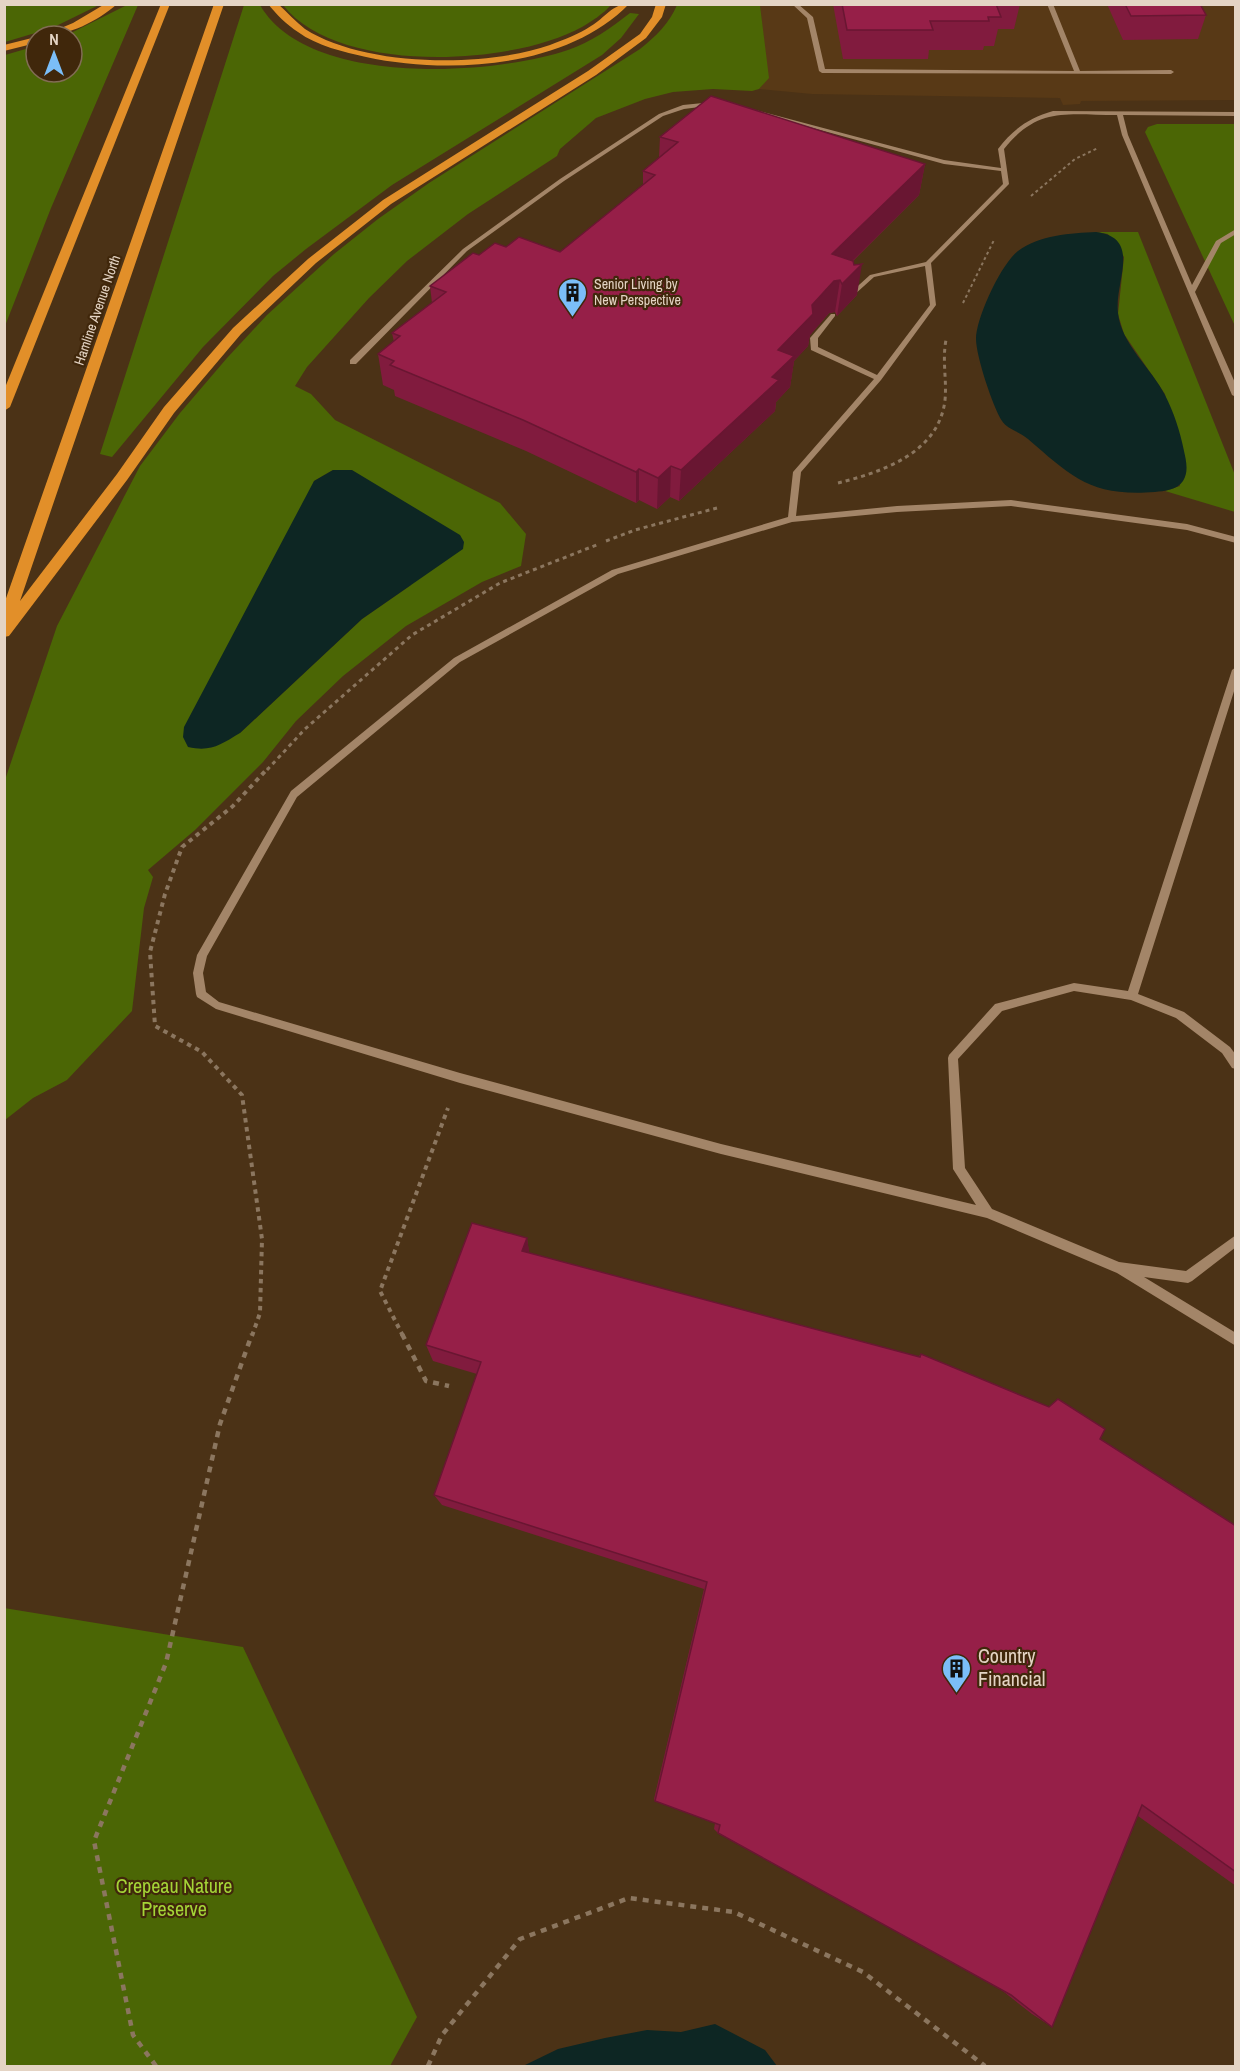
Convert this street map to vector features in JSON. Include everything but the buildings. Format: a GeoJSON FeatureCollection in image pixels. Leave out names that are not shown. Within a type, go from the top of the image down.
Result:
{"type":"FeatureCollection","features":[{"type":"Feature","properties":{"kind":"highway"},"geometry":{"type":"LineString","coordinates":[[78,24],[113,4]]}},
{"type":"Feature","properties":{"kind":"highway"},"geometry":{"type":"LineString","coordinates":[[4,407],[166,4]]}},
{"type":"Feature","properties":{"kind":"highway","name":"Hamline Avenue North"},"geometry":{"type":"LineString","coordinates":[[4,625],[219,4]]}},
{"type":"Feature","properties":{"kind":"highway"},"geometry":{"type":"LineString","coordinates":[[272,4],[295,27],[316,39],[343,49],[384,58],[444,64],[496,60],[556,46],[601,26],[625,4]]}},
{"type":"Feature","properties":{"kind":"highway"},"geometry":{"type":"LineString","coordinates":[[4,632],[122,477],[169,410],[237,331],[312,261],[387,202],[592,73],[643,36],[657,17],[661,4]]}},
{"type":"Feature","properties":{"kind":"highway"},"geometry":{"type":"LineString","coordinates":[[4,48],[24,43]]}},
{"type":"Feature","properties":{"kind":"lane"},"geometry":{"type":"LineString","coordinates":[[794,4],[810,17],[822,71],[1171,72]]}},
{"type":"Feature","properties":{"kind":"lane"},"geometry":{"type":"LineString","coordinates":[[1050,4],[1078,73]]}},
{"type":"Feature","properties":{"kind":"lane"},"geometry":{"type":"LineString","coordinates":[[353,362],[465,250],[562,180],[661,115],[683,108],[720,104]]}},
{"type":"Feature","properties":{"kind":"lane"},"geometry":{"type":"LineString","coordinates":[[728,105],[760,110],[944,162],[1004,170]]}},
{"type":"Feature","properties":{"kind":"lane"},"geometry":{"type":"LineString","coordinates":[[852,294],[872,276],[928,264],[1006,184],[1001,149],[1019,127],[1032,119],[1053,113],[1236,114]]}},
{"type":"Feature","properties":{"kind":"lane"},"geometry":{"type":"LineString","coordinates":[[1119,113],[1125,135],[1236,395]]}},
{"type":"Feature","properties":{"kind":"lane"},"geometry":{"type":"LineString","coordinates":[[1192,292],[1218,242],[1236,231]]}},
{"type":"Feature","properties":{"kind":"lane"},"geometry":{"type":"LineString","coordinates":[[792,519],[797,472],[878,378],[933,305],[928,264]]}},
{"type":"Feature","properties":{"kind":"lane"},"geometry":{"type":"LineString","coordinates":[[833,315],[814,338],[814,348],[878,378]]}},
{"type":"Feature","properties":{"kind":"lane"},"geometry":{"type":"LineString","coordinates":[[1236,540],[1186,527],[1011,503],[897,509],[792,519],[615,572],[457,660],[294,794],[202,955],[198,973],[201,994],[216,1005],[460,1078],[722,1149],[988,1212],[1119,1268],[1236,1340]]}},
{"type":"Feature","properties":{"kind":"lane"},"geometry":{"type":"LineString","coordinates":[[1132,996],[1236,670]]}},
{"type":"Feature","properties":{"kind":"lane"},"geometry":{"type":"LineString","coordinates":[[988,1212],[959,1169],[953,1058],[999,1007],[1074,987],[1132,996],[1180,1015],[1226,1050],[1236,1065]]}},
{"type":"Feature","properties":{"kind":"lane"},"geometry":{"type":"LineString","coordinates":[[1119,1268],[1188,1277],[1236,1239]]}},
{"type":"Feature","properties":{"kind":"path"},"geometry":{"type":"LineString","coordinates":[[1025,202],[1075,159],[1125,135]]}},
{"type":"Feature","properties":{"kind":"path"},"geometry":{"type":"LineString","coordinates":[[449,1386],[426,1382],[380,1291],[460,1078]]}},
{"type":"Feature","properties":{"kind":"path"},"geometry":{"type":"LineString","coordinates":[[428,2067],[442,2035],[520,1939],[630,1898],[734,1912],[863,1972],[985,2067]]}},
{"type":"Feature","properties":{"kind":"shaded area"},"geometry":{"type":"Polygon","coordinates":[[[760,5],[1235,5],[1235,100],[1081,101],[1080,104],[1063,105],[1060,98],[812,94],[759,89],[768,78],[760,5]]]}},
{"type":"Feature","properties":{"kind":"green space"},"geometry":{"type":"Polygon","coordinates":[[[5,4],[99,4],[60,24],[24,24],[24,36],[5,42],[5,4]]]}},
{"type":"Feature","properties":{"kind":"green space"},"geometry":{"type":"Polygon","coordinates":[[[129,4],[138,5],[51,208],[5,326],[5,55],[24,49],[24,84],[84,84],[84,26],[129,4]]]}},
{"type":"Feature","properties":{"kind":"green space"},"geometry":{"type":"Polygon","coordinates":[[[244,5],[260,5],[284,32],[317,50],[358,62],[403,68],[449,69],[535,59],[576,47],[616,24],[630,13],[639,14],[621,38],[602,55],[392,185],[306,249],[273,276],[203,347],[112,457],[100,454],[244,5]]]}},
{"type":"Feature","properties":{"kind":"green space"},"geometry":{"type":"Polygon","coordinates":[[[283,5],[611,5],[582,27],[551,40],[513,50],[471,56],[426,57],[383,53],[343,43],[308,28],[283,5]]]}},
{"type":"Feature","properties":{"kind":"green space"},"geometry":{"type":"Polygon","coordinates":[[[677,5],[760,5],[769,78],[759,89],[752,91],[713,89],[673,92],[645,99],[596,118],[560,149],[557,156],[468,214],[407,261],[369,298],[307,367],[295,386],[311,394],[335,420],[500,503],[526,534],[521,566],[482,582],[406,626],[343,676],[296,721],[263,762],[195,830],[148,870],[153,877],[144,908],[132,1011],[67,1080],[33,1098],[5,1120],[5,780],[57,626],[140,466],[180,413],[227,358],[267,315],[334,254],[429,183],[640,49],[662,29],[677,5]],[[333,470],[314,481],[240,733],[362,619],[411,585],[333,470]]]}},
{"type":"Feature","properties":{"kind":"green space"},"geometry":{"type":"Polygon","coordinates":[[[1157,124],[1235,124],[1235,326],[1145,132],[1148,127],[1157,124]]]}},
{"type":"Feature","properties":{"kind":"green space"},"geometry":{"type":"Polygon","coordinates":[[[1096,232],[1138,232],[1235,475],[1235,512],[1165,491],[1180,486],[1165,394],[1124,334],[1118,314],[1124,257],[1108,234],[1096,232]]]}},
{"type":"Feature","properties":{"kind":"green space","name":"Crepeau Nature Preserve"},"geometry":{"type":"Polygon","coordinates":[[[4,1608],[243,1647],[417,2017],[390,2066],[5,2066],[4,1608]]]}},
{"type":"Feature","properties":{"kind":"water"},"geometry":{"type":"Polygon","coordinates":[[[1096,232],[1110,236],[1119,243],[1123,252],[1118,301],[1120,324],[1131,346],[1165,395],[1179,429],[1186,458],[1186,474],[1180,484],[1170,490],[1133,493],[1114,491],[1084,482],[1071,474],[1025,437],[1004,424],[994,405],[982,369],[976,339],[980,318],[997,279],[1011,258],[1026,246],[1045,238],[1096,232]]]}},
{"type":"Feature","properties":{"kind":"water"},"geometry":{"type":"Polygon","coordinates":[[[333,470],[352,470],[460,535],[464,542],[463,549],[362,619],[240,733],[209,748],[188,747],[183,737],[184,727],[314,481],[333,470]]]}},
{"type":"Feature","properties":{"kind":"water"},"geometry":{"type":"Polygon","coordinates":[[[715,2024],[765,2050],[777,2066],[523,2066],[558,2049],[605,2038],[647,2030],[681,2032],[715,2024]]]}},
{"type":"Feature","properties":{"kind":"place","name":"Senior Living by New Perspective"},"geometry":{"type":"Point","coordinates":[573,318]}},
{"type":"Feature","properties":{"kind":"place","name":"Country Financial"},"geometry":{"type":"Point","coordinates":[957,1694]}}]}
